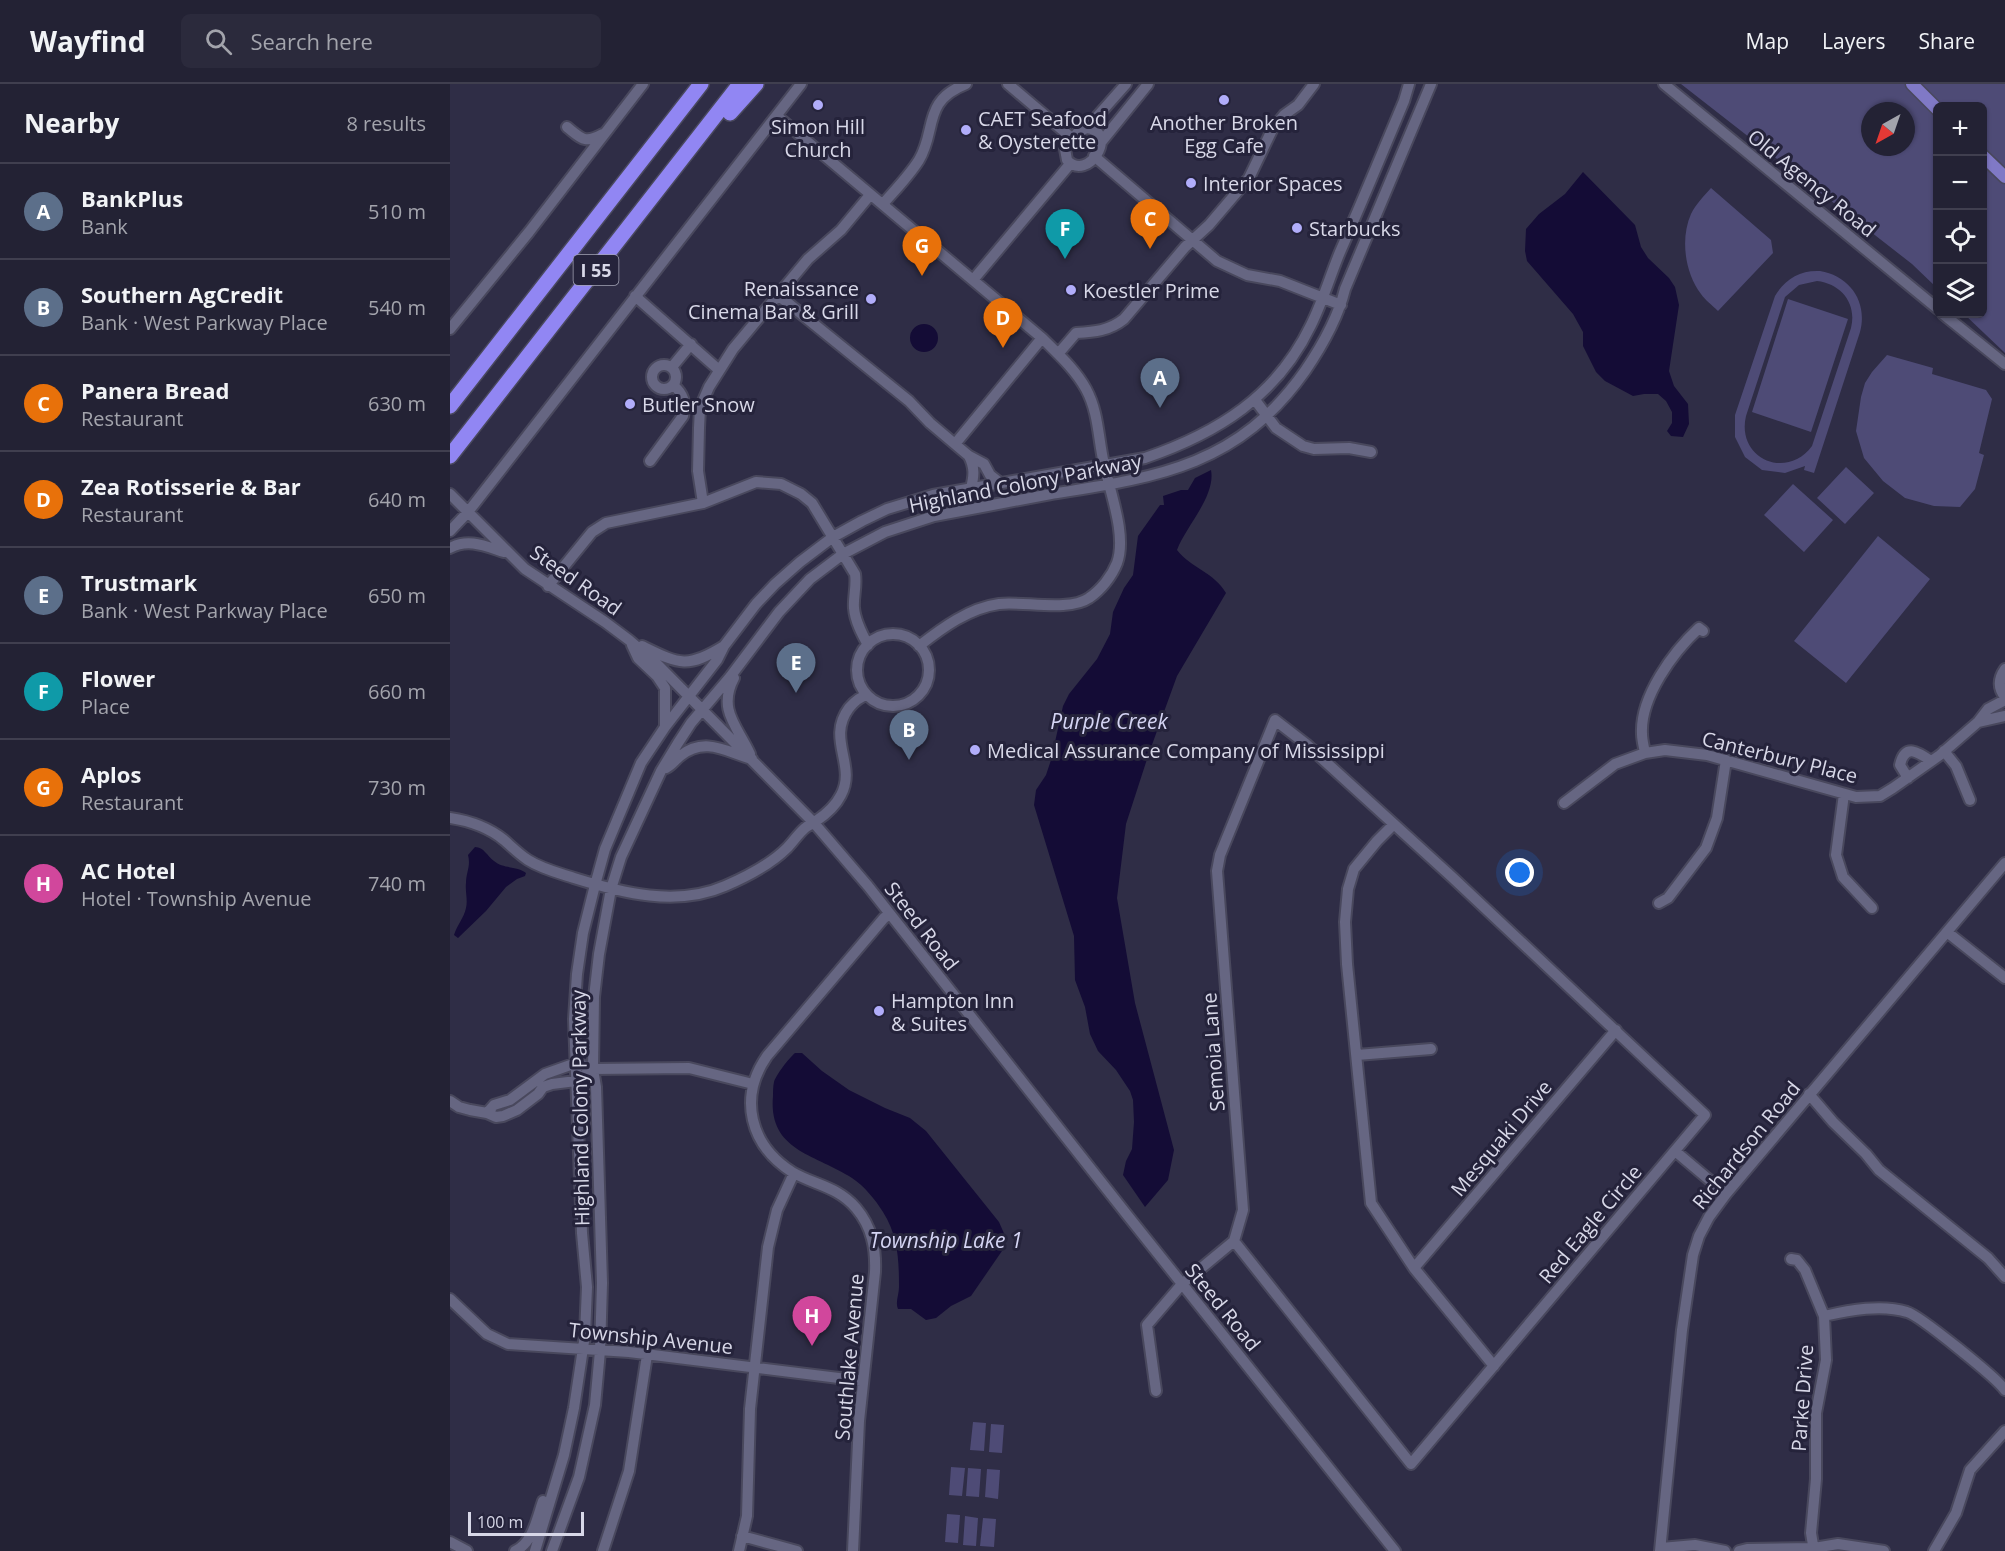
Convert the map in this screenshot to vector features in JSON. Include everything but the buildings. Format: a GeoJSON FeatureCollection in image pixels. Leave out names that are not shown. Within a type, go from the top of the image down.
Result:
{"type":"FeatureCollection","features":[{"type":"Feature","properties":{"kind":"highway","name":"I 55"},"geometry":{"type":"LineString","coordinates":[[450,406],[699,84]]}},
{"type":"Feature","properties":{"kind":"highway","name":"I 55"},"geometry":{"type":"LineString","coordinates":[[450,456],[740,84]]}},
{"type":"Feature","properties":{"kind":"highway"},"geometry":{"type":"LineString","coordinates":[[633,223],[756,84]]}},
{"type":"Feature","properties":{"kind":"main road"},"geometry":{"type":"LineString","coordinates":[[1912,84],[1933,105]]}},
{"type":"Feature","properties":{"kind":"main road"},"geometry":{"type":"LineString","coordinates":[[1984,156],[2005,177]]}},
{"type":"Feature","properties":{"kind":"street"},"geometry":{"type":"LineString","coordinates":[[450,329],[529,232],[643,84]]}},
{"type":"Feature","properties":{"kind":"street"},"geometry":{"type":"LineString","coordinates":[[450,531],[468,512],[801,84]]}},
{"type":"Feature","properties":{"kind":"street"},"geometry":{"type":"LineString","coordinates":[[883,204],[918,161],[928,141],[928,131],[937,107],[946,95],[966,84]]}},
{"type":"Feature","properties":{"kind":"street"},"geometry":{"type":"LineString","coordinates":[[1008,84],[1072,139]]}},
{"type":"Feature","properties":{"kind":"street"},"geometry":{"type":"LineString","coordinates":[[1126,84],[1087,128],[1078,132],[1067,145],[1065,153],[1070,164],[1083,166],[1101,149],[1102,141],[1148,84]]}},
{"type":"Feature","properties":{"kind":"street"},"geometry":{"type":"LineString","coordinates":[[1058,354],[1076,333],[1096,332],[1124,319],[1180,252],[1209,225],[1249,178],[1272,130],[1298,105],[1314,84]]}},
{"type":"Feature","properties":{"kind":"street","name":"Highland Colony Parkway"},"geometry":{"type":"LineString","coordinates":[[535,1551],[564,1455],[585,1335],[587,1287],[582,1233],[574,1019],[577,974],[583,933],[595,885],[606,849],[641,764],[688,695],[717,660],[724,646],[775,584],[833,537],[862,521],[908,502],[971,488],[1145,458],[1210,432],[1255,400],[1271,384],[1295,352],[1312,324],[1409,84]]}},
{"type":"Feature","properties":{"kind":"street","name":"Highland Colony Parkway"},"geometry":{"type":"LineString","coordinates":[[552,1551],[579,1477],[595,1405],[600,1351],[602,1283],[596,1087],[593,1069],[594,997],[599,954],[611,889],[632,831],[661,771],[691,723],[786,604],[810,579],[843,554],[885,532],[934,516],[1157,475],[1192,463],[1226,446],[1256,425],[1290,392],[1317,354],[1341,305],[1345,289],[1431,84]]}},
{"type":"Feature","properties":{"kind":"street","name":"Old Agency Road"},"geometry":{"type":"LineString","coordinates":[[1664,84],[1933,305]]}},
{"type":"Feature","properties":{"kind":"street"},"geometry":{"type":"LineString","coordinates":[[777,116],[1042,338],[1079,378],[1092,402],[1120,538],[1117,562],[1106,583],[1088,599],[1065,605],[999,604],[964,615],[919,646]]}},
{"type":"Feature","properties":{"kind":"street"},"geometry":{"type":"LineString","coordinates":[[581,164],[582,146],[565,128],[585,140],[591,140],[606,132]]}},
{"type":"Feature","properties":{"kind":"street"},"geometry":{"type":"LineString","coordinates":[[1087,128],[1097,132],[1102,141]]}},
{"type":"Feature","properties":{"kind":"street"},"geometry":{"type":"LineString","coordinates":[[1094,156],[1217,261],[1247,275],[1280,281],[1341,305]]}},
{"type":"Feature","properties":{"kind":"street"},"geometry":{"type":"LineString","coordinates":[[973,280],[1070,164]]}},
{"type":"Feature","properties":{"kind":"street"},"geometry":{"type":"LineString","coordinates":[[703,503],[698,471],[699,416],[705,395],[733,349],[812,254],[841,230],[870,195]]}},
{"type":"Feature","properties":{"kind":"street"},"geometry":{"type":"LineString","coordinates":[[635,296],[719,370]]}},
{"type":"Feature","properties":{"kind":"street"},"geometry":{"type":"LineString","coordinates":[[778,296],[909,401],[930,423],[969,456],[984,464],[990,475],[1000,483]]}},
{"type":"Feature","properties":{"kind":"street"},"geometry":{"type":"LineString","coordinates":[[1949,318],[2005,364]]}},
{"type":"Feature","properties":{"kind":"street"},"geometry":{"type":"LineString","coordinates":[[956,444],[1042,338]]}},
{"type":"Feature","properties":{"kind":"street"},"geometry":{"type":"LineString","coordinates":[[672,367],[691,344]]}},
{"type":"Feature","properties":{"kind":"street"},"geometry":{"type":"LineString","coordinates":[[665,365],[672,367],[676,374],[673,386],[666,389],[658,388],[652,377],[654,370],[665,365]]}},
{"type":"Feature","properties":{"kind":"street"},"geometry":{"type":"LineString","coordinates":[[650,461],[683,416],[685,407],[683,396],[673,386]]}},
{"type":"Feature","properties":{"kind":"street"},"geometry":{"type":"LineString","coordinates":[[1255,400],[1276,428],[1303,446],[1314,449],[1349,448],[1371,452]]}},
{"type":"Feature","properties":{"kind":"street"},"geometry":{"type":"LineString","coordinates":[[969,456],[974,465],[971,488]]}},
{"type":"Feature","properties":{"kind":"street"},"geometry":{"type":"LineString","coordinates":[[548,586],[592,532],[606,523],[703,503],[756,482],[782,484],[807,498],[855,574],[857,585],[855,613],[868,645]]}},
{"type":"Feature","properties":{"kind":"street","name":"Steed Road"},"geometry":{"type":"LineString","coordinates":[[450,494],[525,569],[629,640],[688,695],[814,823],[890,914],[1395,1551]]}},
{"type":"Feature","properties":{"kind":"street"},"geometry":{"type":"LineString","coordinates":[[450,548],[463,542],[507,552]]}},
{"type":"Feature","properties":{"kind":"street"},"geometry":{"type":"LineString","coordinates":[[1645,753],[1641,732],[1652,690],[1670,661],[1692,634],[1699,628],[1703,631]]}},
{"type":"Feature","properties":{"kind":"street"},"geometry":{"type":"LineString","coordinates":[[895,634],[904,636],[919,646],[927,660],[929,675],[926,683],[912,700],[899,706],[891,706],[877,702],[867,694],[859,680],[857,665],[863,650],[868,645],[880,636],[895,634]]}},
{"type":"Feature","properties":{"kind":"street"},"geometry":{"type":"LineString","coordinates":[[629,640],[681,663],[695,662],[724,646]]}},
{"type":"Feature","properties":{"kind":"street"},"geometry":{"type":"LineString","coordinates":[[629,640],[638,658],[657,676],[664,688],[665,727]]}},
{"type":"Feature","properties":{"kind":"street"},"geometry":{"type":"LineString","coordinates":[[742,662],[729,688],[727,708],[734,727],[743,737],[753,760]]}},
{"type":"Feature","properties":{"kind":"street"},"geometry":{"type":"LineString","coordinates":[[2005,669],[1999,682],[2005,699]]}},
{"type":"Feature","properties":{"kind":"street"},"geometry":{"type":"LineString","coordinates":[[450,818],[482,826],[529,861],[545,869],[595,885],[638,895],[693,895],[723,887],[771,861],[787,849],[805,827],[814,823],[841,795],[846,780],[839,731],[845,714],[851,706],[867,694]]}},
{"type":"Feature","properties":{"kind":"street","name":"Canterbury Place"},"geometry":{"type":"LineString","coordinates":[[1564,803],[1615,764],[1645,753],[1665,750],[1707,755],[1856,798],[1880,796],[1944,751],[1978,722],[1988,709],[2005,699]]}},
{"type":"Feature","properties":{"kind":"street","name":"Canterbury Place"},"geometry":{"type":"LineString","coordinates":[[1978,722],[2005,716]]}},
{"type":"Feature","properties":{"kind":"street","name":"Semoia Lane"},"geometry":{"type":"LineString","coordinates":[[1234,1241],[1243,1210],[1217,871],[1220,855],[1275,720],[1306,744]]}},
{"type":"Feature","properties":{"kind":"street","name":"Red Eagle Circle"},"geometry":{"type":"LineString","coordinates":[[1234,1241],[1411,1464],[1705,1115],[1306,744]]}},
{"type":"Feature","properties":{"kind":"street"},"geometry":{"type":"LineString","coordinates":[[661,771],[694,748],[708,746],[722,747],[753,760]]}},
{"type":"Feature","properties":{"kind":"street"},"geometry":{"type":"LineString","coordinates":[[1944,751],[1956,766],[1970,800]]}},
{"type":"Feature","properties":{"kind":"street"},"geometry":{"type":"LineString","coordinates":[[1908,778],[1900,765],[1905,753],[1918,752],[1931,761]]}},
{"type":"Feature","properties":{"kind":"street"},"geometry":{"type":"LineString","coordinates":[[1659,903],[1668,898],[1706,848],[1717,818],[1726,760]]}},
{"type":"Feature","properties":{"kind":"street"},"geometry":{"type":"LineString","coordinates":[[1844,794],[1836,855],[1843,877],[1872,908]]}},
{"type":"Feature","properties":{"kind":"street"},"geometry":{"type":"LineString","coordinates":[[1394,824],[1377,840],[1354,869],[1348,890],[1345,922],[1347,964],[1371,1203],[1414,1268],[1494,1366]]}},
{"type":"Feature","properties":{"kind":"street","name":"Richardson Road"},"geometry":{"type":"LineString","coordinates":[[1660,1550],[1682,1330],[1693,1254],[1699,1236],[1709,1217],[1726,1194],[2005,863]]}},
{"type":"Feature","properties":{"kind":"street","name":"Southlake Avenue"},"geometry":{"type":"LineString","coordinates":[[853,1551],[859,1421],[876,1254],[870,1228],[855,1207],[820,1183],[794,1173],[775,1158],[759,1137],[751,1107],[756,1073],[771,1051],[884,918],[890,914]]}},
{"type":"Feature","properties":{"kind":"street"},"geometry":{"type":"LineString","coordinates":[[1947,932],[2005,978]]}},
{"type":"Feature","properties":{"kind":"street","name":"Mesquaki Drive"},"geometry":{"type":"LineString","coordinates":[[1414,1268],[1616,1030]]}},
{"type":"Feature","properties":{"kind":"street"},"geometry":{"type":"LineString","coordinates":[[1357,1055],[1431,1049]]}},
{"type":"Feature","properties":{"kind":"street"},"geometry":{"type":"LineString","coordinates":[[487,1113],[494,1105],[510,1100],[545,1074],[576,1064],[593,1069],[701,1069],[753,1084]]}},
{"type":"Feature","properties":{"kind":"street"},"geometry":{"type":"LineString","coordinates":[[450,1101],[459,1107],[496,1117],[503,1116],[517,1110],[538,1094],[543,1087],[576,1081],[593,1069]]}},
{"type":"Feature","properties":{"kind":"street"},"geometry":{"type":"LineString","coordinates":[[1809,1094],[1879,1170],[1988,1258],[2005,1277]]}},
{"type":"Feature","properties":{"kind":"street"},"geometry":{"type":"LineString","coordinates":[[1675,1151],[1726,1194]]}},
{"type":"Feature","properties":{"kind":"street"},"geometry":{"type":"LineString","coordinates":[[739,1551],[747,1515],[753,1368],[770,1232],[777,1209],[794,1173]]}},
{"type":"Feature","properties":{"kind":"street"},"geometry":{"type":"LineString","coordinates":[[1156,1391],[1147,1325],[1182,1284],[1234,1241]]}},
{"type":"Feature","properties":{"kind":"street","name":"Parke Drive"},"geometry":{"type":"LineString","coordinates":[[1791,1259],[1797,1260],[1805,1270],[1824,1316],[1826,1360],[1816,1413],[1816,1479],[1811,1533],[1814,1550]]}},
{"type":"Feature","properties":{"kind":"street","name":"Township Avenue"},"geometry":{"type":"LineString","coordinates":[[450,1299],[487,1334],[501,1342],[647,1354],[863,1381]]}},
{"type":"Feature","properties":{"kind":"street"},"geometry":{"type":"LineString","coordinates":[[1824,1316],[1856,1310],[1890,1308],[1910,1312],[1962,1352],[2005,1390]]}},
{"type":"Feature","properties":{"kind":"street"},"geometry":{"type":"LineString","coordinates":[[603,1551],[629,1472],[647,1354]]}},
{"type":"Feature","properties":{"kind":"street"},"geometry":{"type":"LineString","coordinates":[[1934,1551],[1956,1513],[1970,1470],[2005,1431]]}},
{"type":"Feature","properties":{"kind":"street"},"geometry":{"type":"LineString","coordinates":[[515,1551],[530,1539],[556,1467],[564,1455]]}},
{"type":"Feature","properties":{"kind":"street"},"geometry":{"type":"LineString","coordinates":[[742,1536],[797,1551]]}},
{"type":"Feature","properties":{"kind":"street"},"geometry":{"type":"LineString","coordinates":[[450,1542],[467,1551]]}},
{"type":"Feature","properties":{"kind":"street"},"geometry":{"type":"LineString","coordinates":[[1660,1550],[1695,1545],[1725,1551]]}},
{"type":"Feature","properties":{"kind":"street"},"geometry":{"type":"LineString","coordinates":[[1739,1551],[1747,1549],[1814,1550],[1838,1545],[1884,1551]]}},
{"type":"Feature","properties":{"kind":"shaded area"},"geometry":{"type":"Polygon","coordinates":[[[1681,84],[2005,84],[2005,353],[1968,318],[1987,318],[1987,102],[1933,102],[1933,284],[1912,264],[1681,84]]]}},
{"type":"Feature","properties":{"kind":"shaded area"},"geometry":{"type":"Polygon","coordinates":[[[1711,188],[1771,240],[1773,253],[1718,311],[1704,298],[1691,276],[1685,245],[1691,214],[1711,188]]]}},
{"type":"Feature","properties":{"kind":"shaded area"},"geometry":{"type":"Polygon","coordinates":[[[1813,271],[1840,278],[1854,292],[1861,311],[1860,332],[1814,473],[1804,470],[1805,466],[1785,473],[1762,470],[1745,457],[1735,437],[1735,415],[1775,296],[1788,280],[1813,271]],[[1817,281],[1799,285],[1785,297],[1746,416],[1745,431],[1748,443],[1766,460],[1777,463],[1789,462],[1801,456],[1812,446],[1852,319],[1852,311],[1846,297],[1834,286],[1817,281]]]}},
{"type":"Feature","properties":{"kind":"shaded area"},"geometry":{"type":"Polygon","coordinates":[[[1788,299],[1848,319],[1811,432],[1752,412],[1788,299]]]}},
{"type":"Feature","properties":{"kind":"shaded area"},"geometry":{"type":"Polygon","coordinates":[[[1887,355],[1933,368],[1932,374],[1986,390],[1992,399],[1979,453],[1984,455],[1975,489],[1960,507],[1934,506],[1905,498],[1883,481],[1864,458],[1856,431],[1861,397],[1865,383],[1887,355]]]}},
{"type":"Feature","properties":{"kind":"shaded area"},"geometry":{"type":"Polygon","coordinates":[[[1846,467],[1874,493],[1845,524],[1817,498],[1846,467]]]}},
{"type":"Feature","properties":{"kind":"shaded area"},"geometry":{"type":"Polygon","coordinates":[[[1793,484],[1833,520],[1804,552],[1764,515],[1793,484]]]}},
{"type":"Feature","properties":{"kind":"shaded area"},"geometry":{"type":"Polygon","coordinates":[[[1878,536],[1930,579],[1846,683],[1794,641],[1878,536]]]}},
{"type":"Feature","properties":{"kind":"shaded area"},"geometry":{"type":"Polygon","coordinates":[[[973,1422],[986,1423],[984,1451],[970,1450],[973,1422]]]}},
{"type":"Feature","properties":{"kind":"shaded area"},"geometry":{"type":"Polygon","coordinates":[[[991,1424],[1004,1425],[1002,1453],[989,1452],[991,1424]]]}},
{"type":"Feature","properties":{"kind":"shaded area"},"geometry":{"type":"Polygon","coordinates":[[[951,1467],[965,1468],[962,1496],[949,1495],[951,1467]]]}},
{"type":"Feature","properties":{"kind":"shaded area"},"geometry":{"type":"Polygon","coordinates":[[[968,1468],[981,1469],[979,1497],[966,1496],[968,1468]]]}},
{"type":"Feature","properties":{"kind":"shaded area"},"geometry":{"type":"Polygon","coordinates":[[[987,1469],[1000,1470],[998,1499],[985,1497],[987,1469]]]}},
{"type":"Feature","properties":{"kind":"shaded area"},"geometry":{"type":"Polygon","coordinates":[[[947,1514],[960,1515],[958,1543],[945,1542],[947,1514]]]}},
{"type":"Feature","properties":{"kind":"shaded area"},"geometry":{"type":"Polygon","coordinates":[[[965,1516],[978,1518],[976,1546],[963,1545],[965,1516]]]}},
{"type":"Feature","properties":{"kind":"shaded area"},"geometry":{"type":"Polygon","coordinates":[[[983,1518],[996,1519],[994,1547],[980,1546],[983,1518]]]}},
{"type":"Feature","properties":{"kind":"water"},"geometry":{"type":"Polygon","coordinates":[[[1583,172],[1635,225],[1641,247],[1648,258],[1675,287],[1679,305],[1669,371],[1674,386],[1688,404],[1689,424],[1683,437],[1671,436],[1667,431],[1672,423],[1672,412],[1666,401],[1658,394],[1633,396],[1605,381],[1596,372],[1583,346],[1583,332],[1573,314],[1527,261],[1526,229],[1539,214],[1565,194],[1583,172]]]}},
{"type":"Feature","properties":{"kind":"water"},"geometry":{"type":"Polygon","coordinates":[[[924,324],[934,328],[938,338],[934,348],[924,352],[914,348],[910,338],[914,328],[924,324]]]}},
{"type":"Feature","properties":{"kind":"water","name":"Purple Creek"},"geometry":{"type":"Polygon","coordinates":[[[1211,470],[1209,490],[1205,500],[1177,550],[1189,562],[1216,580],[1226,593],[1177,676],[1149,753],[1126,824],[1117,898],[1135,1003],[1174,1150],[1168,1180],[1145,1207],[1123,1175],[1132,1149],[1133,1100],[1130,1091],[1116,1070],[1098,1051],[1090,1034],[1085,1007],[1075,980],[1074,936],[1034,805],[1036,790],[1046,775],[1051,760],[1063,706],[1069,694],[1097,659],[1110,634],[1113,612],[1133,575],[1138,536],[1160,505],[1164,505],[1163,496],[1188,490],[1195,478],[1211,470]]]}},
{"type":"Feature","properties":{"kind":"water"},"geometry":{"type":"Polygon","coordinates":[[[475,847],[483,850],[498,864],[526,873],[525,876],[506,887],[486,911],[458,938],[454,935],[467,905],[468,855],[475,847]]]}},
{"type":"Feature","properties":{"kind":"water","name":"Township Lake 1"},"geometry":{"type":"Polygon","coordinates":[[[795,1053],[802,1053],[849,1090],[910,1118],[926,1131],[999,1222],[1006,1238],[1004,1248],[971,1296],[951,1306],[936,1318],[926,1320],[911,1309],[898,1309],[899,1267],[895,1239],[888,1221],[873,1198],[852,1178],[797,1149],[778,1129],[773,1114],[774,1082],[795,1053]]]}},
{"type":"Feature","properties":{"kind":"place","name":"Another Broken Egg Cafe"},"geometry":{"type":"Point","coordinates":[1224,100]}},
{"type":"Feature","properties":{"kind":"place","name":"Simon Hill Church"},"geometry":{"type":"Point","coordinates":[818,105]}},
{"type":"Feature","properties":{"kind":"place","name":"CAET Seafood & Oysterette"},"geometry":{"type":"Point","coordinates":[966,130]}},
{"type":"Feature","properties":{"kind":"place","name":"Interior Spaces"},"geometry":{"type":"Point","coordinates":[1191,183]}},
{"type":"Feature","properties":{"kind":"place","name":"Starbucks"},"geometry":{"type":"Point","coordinates":[1297,228]}},
{"type":"Feature","properties":{"kind":"place","name":"Panera Bread"},"geometry":{"type":"Point","coordinates":[1150,249]}},
{"type":"Feature","properties":{"kind":"place","name":"Flower"},"geometry":{"type":"Point","coordinates":[1065,259]}},
{"type":"Feature","properties":{"kind":"place","name":"Aplos"},"geometry":{"type":"Point","coordinates":[922,276]}},
{"type":"Feature","properties":{"kind":"place","name":"Koestler Prime"},"geometry":{"type":"Point","coordinates":[1071,290]}},
{"type":"Feature","properties":{"kind":"place","name":"Renaissance Cinema Bar & Grill"},"geometry":{"type":"Point","coordinates":[871,299]}},
{"type":"Feature","properties":{"kind":"place","name":"Zea Rotisserie & Bar"},"geometry":{"type":"Point","coordinates":[1003,348]}},
{"type":"Feature","properties":{"kind":"place","name":"Butler Snow"},"geometry":{"type":"Point","coordinates":[630,404]}},
{"type":"Feature","properties":{"kind":"place","name":"BankPlus"},"geometry":{"type":"Point","coordinates":[1160,408]}},
{"type":"Feature","properties":{"kind":"place","name":"Trustmark"},"geometry":{"type":"Point","coordinates":[796,693]}},
{"type":"Feature","properties":{"kind":"place","name":"Medical Assurance Company of Mississippi"},"geometry":{"type":"Point","coordinates":[975,750]}},
{"type":"Feature","properties":{"kind":"place","name":"Southern AgCredit"},"geometry":{"type":"Point","coordinates":[909,760]}},
{"type":"Feature","properties":{"kind":"place","name":"Hampton Inn & Suites"},"geometry":{"type":"Point","coordinates":[879,1011]}},
{"type":"Feature","properties":{"kind":"place","name":"AC Hotel"},"geometry":{"type":"Point","coordinates":[812,1346]}}]}
